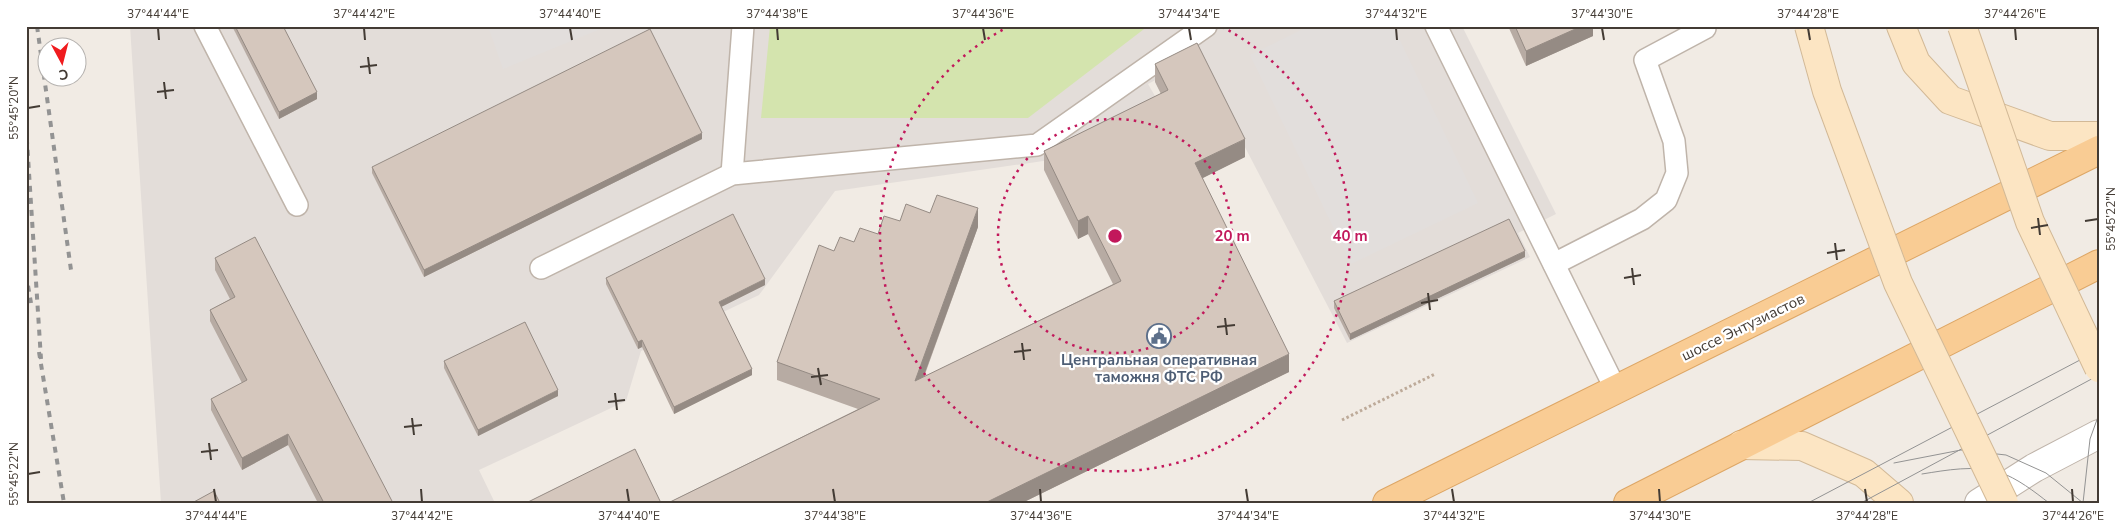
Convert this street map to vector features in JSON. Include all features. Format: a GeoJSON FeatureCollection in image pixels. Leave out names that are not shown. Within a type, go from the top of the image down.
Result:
{"type":"FeatureCollection","features":[{"type":"Feature","properties":{"kind":"main road"},"geometry":{"type":"LineString","coordinates":[[1809,26],[1827,91],[1898,283],[2004,503]]}},
{"type":"Feature","properties":{"kind":"main road"},"geometry":{"type":"LineString","coordinates":[[1901,26],[1916,63],[1950,100],[2050,136],[2099,136]]}},
{"type":"Feature","properties":{"kind":"main road"},"geometry":{"type":"LineString","coordinates":[[1962,26],[2030,222],[2099,368]]}},
{"type":"Feature","properties":{"kind":"main road","name":"шоссе Энтузиастов"},"geometry":{"type":"LineString","coordinates":[[1387,503],[2099,150]]}},
{"type":"Feature","properties":{"kind":"main road"},"geometry":{"type":"LineString","coordinates":[[1628,503],[2099,264]]}},
{"type":"Feature","properties":{"kind":"main road"},"geometry":{"type":"LineString","coordinates":[[1741,445],[1802,446],[1864,473],[1899,503]]}},
{"type":"Feature","properties":{"kind":"street"},"geometry":{"type":"LineString","coordinates":[[1979,503],[2034,468],[2099,434]]}},
{"type":"Feature","properties":{"kind":"lane"},"geometry":{"type":"LineString","coordinates":[[205,26],[297,205]]}},
{"type":"Feature","properties":{"kind":"lane"},"geometry":{"type":"LineString","coordinates":[[732,174],[743,26]]}},
{"type":"Feature","properties":{"kind":"lane"},"geometry":{"type":"LineString","coordinates":[[541,268],[732,174],[1037,145],[1206,26]]}},
{"type":"Feature","properties":{"kind":"lane"},"geometry":{"type":"LineString","coordinates":[[1436,26],[1616,390]]}},
{"type":"Feature","properties":{"kind":"lane"},"geometry":{"type":"LineString","coordinates":[[1554,264],[1642,219],[1666,200],[1677,173],[1674,141],[1645,60],[1705,28],[1705,26]]}},
{"type":"Feature","properties":{"kind":"path"},"geometry":{"type":"LineString","coordinates":[[1342,420],[1435,374]]}},
{"type":"Feature","properties":{"kind":"shaded area"},"geometry":{"type":"Polygon","coordinates":[[[130,26],[1462,26],[1556,214],[1518,233],[1530,257],[1347,343],[1198,57],[1148,84],[1162,108],[1050,160],[835,191],[759,295],[641,351],[626,401],[479,470],[495,503],[161,503],[130,26]]]}},
{"type":"Feature","properties":{"kind":"shaded area"},"geometry":{"type":"Polygon","coordinates":[[[488,26],[608,26],[503,69],[488,26]]]}},
{"type":"Feature","properties":{"kind":"shaded area"},"geometry":{"type":"Polygon","coordinates":[[[1309,26],[1393,26],[1478,203],[1351,264],[1250,55],[1309,26]]]}},
{"type":"Feature","properties":{"kind":"green space"},"geometry":{"type":"Polygon","coordinates":[[[770,26],[1148,26],[1028,118],[761,118],[770,26]]]}},
{"type":"Feature","properties":{"kind":"building"},"geometry":{"type":"Polygon","coordinates":[[[235,26],[283,26],[317,92],[279,112],[235,26]]]}},
{"type":"Feature","properties":{"kind":"building"},"geometry":{"type":"Polygon","coordinates":[[[1515,26],[1582,26],[1526,51],[1515,26]]]}},
{"type":"Feature","properties":{"kind":"building"},"geometry":{"type":"Polygon","coordinates":[[[650,29],[702,133],[424,270],[372,167],[650,29]]]}},
{"type":"Feature","properties":{"kind":"building"},"geometry":{"type":"Polygon","coordinates":[[[1197,43],[1245,139],[1195,163],[1289,354],[985,503],[668,503],[880,399],[777,362],[819,245],[834,251],[840,237],[854,242],[860,228],[878,234],[884,216],[900,221],[906,204],[930,213],[937,195],[978,208],[915,381],[1121,281],[1088,216],[1078,221],[1044,151],[1168,90],[1155,64],[1197,43]]]}},
{"type":"Feature","properties":{"kind":"building"},"geometry":{"type":"Polygon","coordinates":[[[733,214],[765,279],[719,302],[752,369],[674,407],[642,340],[638,342],[606,278],[733,214]]]}},
{"type":"Feature","properties":{"kind":"building"},"geometry":{"type":"Polygon","coordinates":[[[1509,219],[1525,251],[1350,334],[1334,301],[1509,219]]]}},
{"type":"Feature","properties":{"kind":"building"},"geometry":{"type":"Polygon","coordinates":[[[255,237],[393,503],[324,503],[288,434],[242,458],[211,399],[247,380],[210,310],[235,297],[215,258],[255,237]]]}},
{"type":"Feature","properties":{"kind":"building"},"geometry":{"type":"Polygon","coordinates":[[[525,322],[558,390],[478,430],[444,361],[525,322]]]}},
{"type":"Feature","properties":{"kind":"building"},"geometry":{"type":"Polygon","coordinates":[[[635,449],[661,503],[526,503],[635,449]]]}},
{"type":"Feature","properties":{"kind":"building"},"geometry":{"type":"Polygon","coordinates":[[[214,491],[220,503],[192,503],[214,491]]]}},
{"type":"Feature","properties":{"kind":"tram line"},"geometry":{"type":"LineString","coordinates":[[1808,503],[2099,350]]}},
{"type":"Feature","properties":{"kind":"tram line"},"geometry":{"type":"LineString","coordinates":[[1861,503],[2099,375]]}},
{"type":"Feature","properties":{"kind":"tram line"},"geometry":{"type":"LineString","coordinates":[[2083,503],[2090,439],[2099,414]]}},
{"type":"Feature","properties":{"kind":"tram line"},"geometry":{"type":"LineString","coordinates":[[1894,463],[1961,450],[2006,455],[2046,473],[2083,503]]}},
{"type":"Feature","properties":{"kind":"tram line"},"geometry":{"type":"LineString","coordinates":[[1922,474],[1970,469],[1999,472],[2032,490],[2049,503]]}},
{"type":"Feature","properties":{"kind":"railway"},"geometry":{"type":"LineString","coordinates":[[37,26],[71,270]]}},
{"type":"Feature","properties":{"kind":"railway"},"geometry":{"type":"LineString","coordinates":[[26,126],[41,359]]}},
{"type":"Feature","properties":{"kind":"railway"},"geometry":{"type":"LineString","coordinates":[[26,274],[31,303]]}},
{"type":"Feature","properties":{"kind":"railway"},"geometry":{"type":"LineString","coordinates":[[39,352],[64,503]]}},
{"type":"Feature","properties":{"kind":"place","name":"Центральная оперативная таможня ФТС РФ"},"geometry":{"type":"Point","coordinates":[1159,336]}}]}
